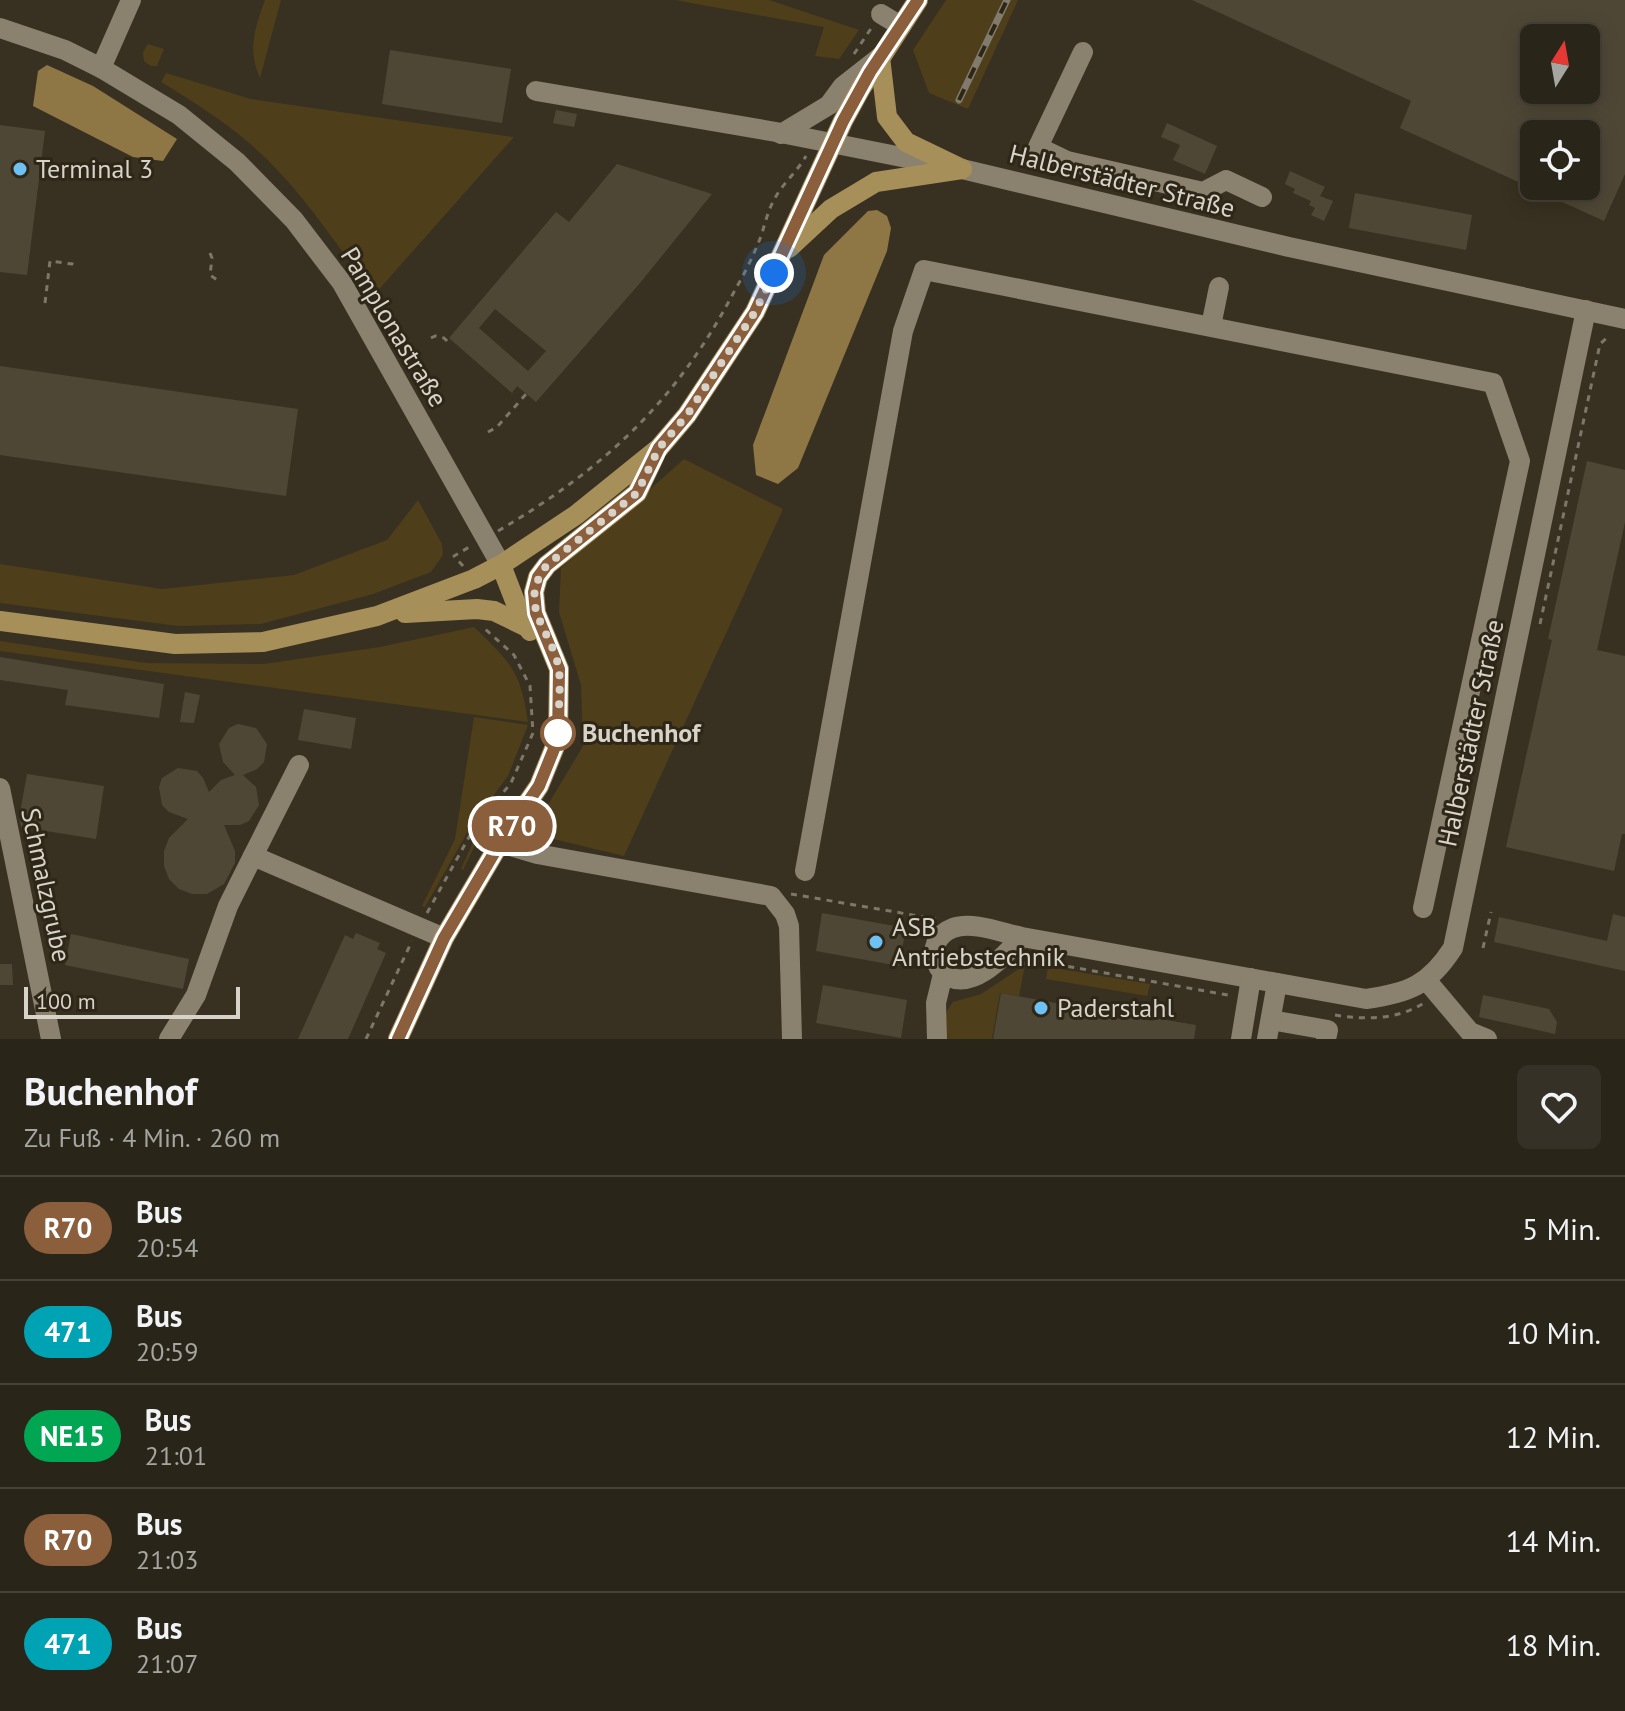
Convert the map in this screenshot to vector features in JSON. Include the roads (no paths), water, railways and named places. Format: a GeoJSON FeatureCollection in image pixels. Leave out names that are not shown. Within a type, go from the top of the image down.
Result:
{"type":"FeatureCollection","features":[{"type":"Feature","properties":{"kind":"main road"},"geometry":{"type":"LineString","coordinates":[[377,616],[474,579],[501,565],[576,515],[659,448],[687,415],[755,312],[783,253],[823,142],[855,99],[918,0]]}},
{"type":"Feature","properties":{"kind":"main road"},"geometry":{"type":"LineString","coordinates":[[880,57],[887,117],[906,142],[962,169]]}},
{"type":"Feature","properties":{"kind":"main road"},"geometry":{"type":"LineString","coordinates":[[783,253],[831,209],[876,182],[962,169]]}},
{"type":"Feature","properties":{"kind":"main road"},"geometry":{"type":"LineString","coordinates":[[398,1039],[444,938],[500,843],[539,786],[558,739],[559,669],[536,613],[534,592],[538,577],[547,565],[637,493],[659,448]]}},
{"type":"Feature","properties":{"kind":"main road"},"geometry":{"type":"LineString","coordinates":[[501,565],[558,689]]}},
{"type":"Feature","properties":{"kind":"main road"},"geometry":{"type":"LineString","coordinates":[[0,621],[175,644],[263,642],[377,616],[455,608],[486,610],[527,627]]}},
{"type":"Feature","properties":{"kind":"street"},"geometry":{"type":"LineString","coordinates":[[101,68],[131,0]]}},
{"type":"Feature","properties":{"kind":"street"},"geometry":{"type":"LineString","coordinates":[[881,14],[901,26]]}},
{"type":"Feature","properties":{"kind":"street","name":"Pamplonastraße"},"geometry":{"type":"LineString","coordinates":[[0,28],[65,50],[179,115],[237,162],[294,220],[342,283],[501,565]]}},
{"type":"Feature","properties":{"kind":"street"},"geometry":{"type":"LineString","coordinates":[[1083,52],[1038,147],[1067,161],[1155,183],[1203,192],[1226,180],[1262,197]]}},
{"type":"Feature","properties":{"kind":"street"},"geometry":{"type":"LineString","coordinates":[[781,134],[829,105],[843,86],[880,57]]}},
{"type":"Feature","properties":{"kind":"street","name":"Halberstädter Straße"},"geometry":{"type":"LineString","coordinates":[[536,91],[962,169],[1259,241],[1586,310],[1621,325]]}},
{"type":"Feature","properties":{"kind":"street"},"geometry":{"type":"LineString","coordinates":[[805,871],[903,331],[924,270],[1493,383],[1520,461],[1423,908]]}},
{"type":"Feature","properties":{"kind":"street"},"geometry":{"type":"LineString","coordinates":[[1211,326],[1219,287]]}},
{"type":"Feature","properties":{"kind":"street","name":"Halberstädter Straße"},"geometry":{"type":"LineString","coordinates":[[1432,987],[1453,948],[1586,310]]}},
{"type":"Feature","properties":{"kind":"street"},"geometry":{"type":"LineString","coordinates":[[169,1039],[196,995],[228,906],[299,765]]}},
{"type":"Feature","properties":{"kind":"street","name":"Schmalzgrube"},"geometry":{"type":"LineString","coordinates":[[0,788],[51,1039]]}},
{"type":"Feature","properties":{"kind":"street"},"geometry":{"type":"LineString","coordinates":[[500,843],[537,854],[771,896],[785,914],[789,926],[792,1039]]}},
{"type":"Feature","properties":{"kind":"street"},"geometry":{"type":"LineString","coordinates":[[253,856],[444,938]]}},
{"type":"Feature","properties":{"kind":"street"},"geometry":{"type":"LineString","coordinates":[[1022,937],[976,977],[957,978],[943,974],[936,964],[934,954],[940,937],[953,928],[977,927],[1022,937],[1249,988],[1277,983],[1366,999],[1432,987],[1470,1032],[1487,1039]]}},
{"type":"Feature","properties":{"kind":"street"},"geometry":{"type":"LineString","coordinates":[[937,1039],[936,1003],[943,974]]}},
{"type":"Feature","properties":{"kind":"street"},"geometry":{"type":"LineString","coordinates":[[1277,983],[1269,1029],[1328,1030],[1326,1039]]}},
{"type":"Feature","properties":{"kind":"street"},"geometry":{"type":"LineString","coordinates":[[1241,1039],[1249,988]]}},
{"type":"Feature","properties":{"kind":"railway"},"geometry":{"type":"LineString","coordinates":[[959,100],[1007,0]]}},
{"type":"Feature","properties":{"kind":"place","name":"Terminal 3"},"geometry":{"type":"Point","coordinates":[20,169]}},
{"type":"Feature","properties":{"kind":"place","name":"Buchenhof"},"geometry":{"type":"Point","coordinates":[558,733]}},
{"type":"Feature","properties":{"kind":"place","name":"ASB Antriebstechnik"},"geometry":{"type":"Point","coordinates":[876,942]}},
{"type":"Feature","properties":{"kind":"place","name":"Paderstahl"},"geometry":{"type":"Point","coordinates":[1041,1008]}}]}
